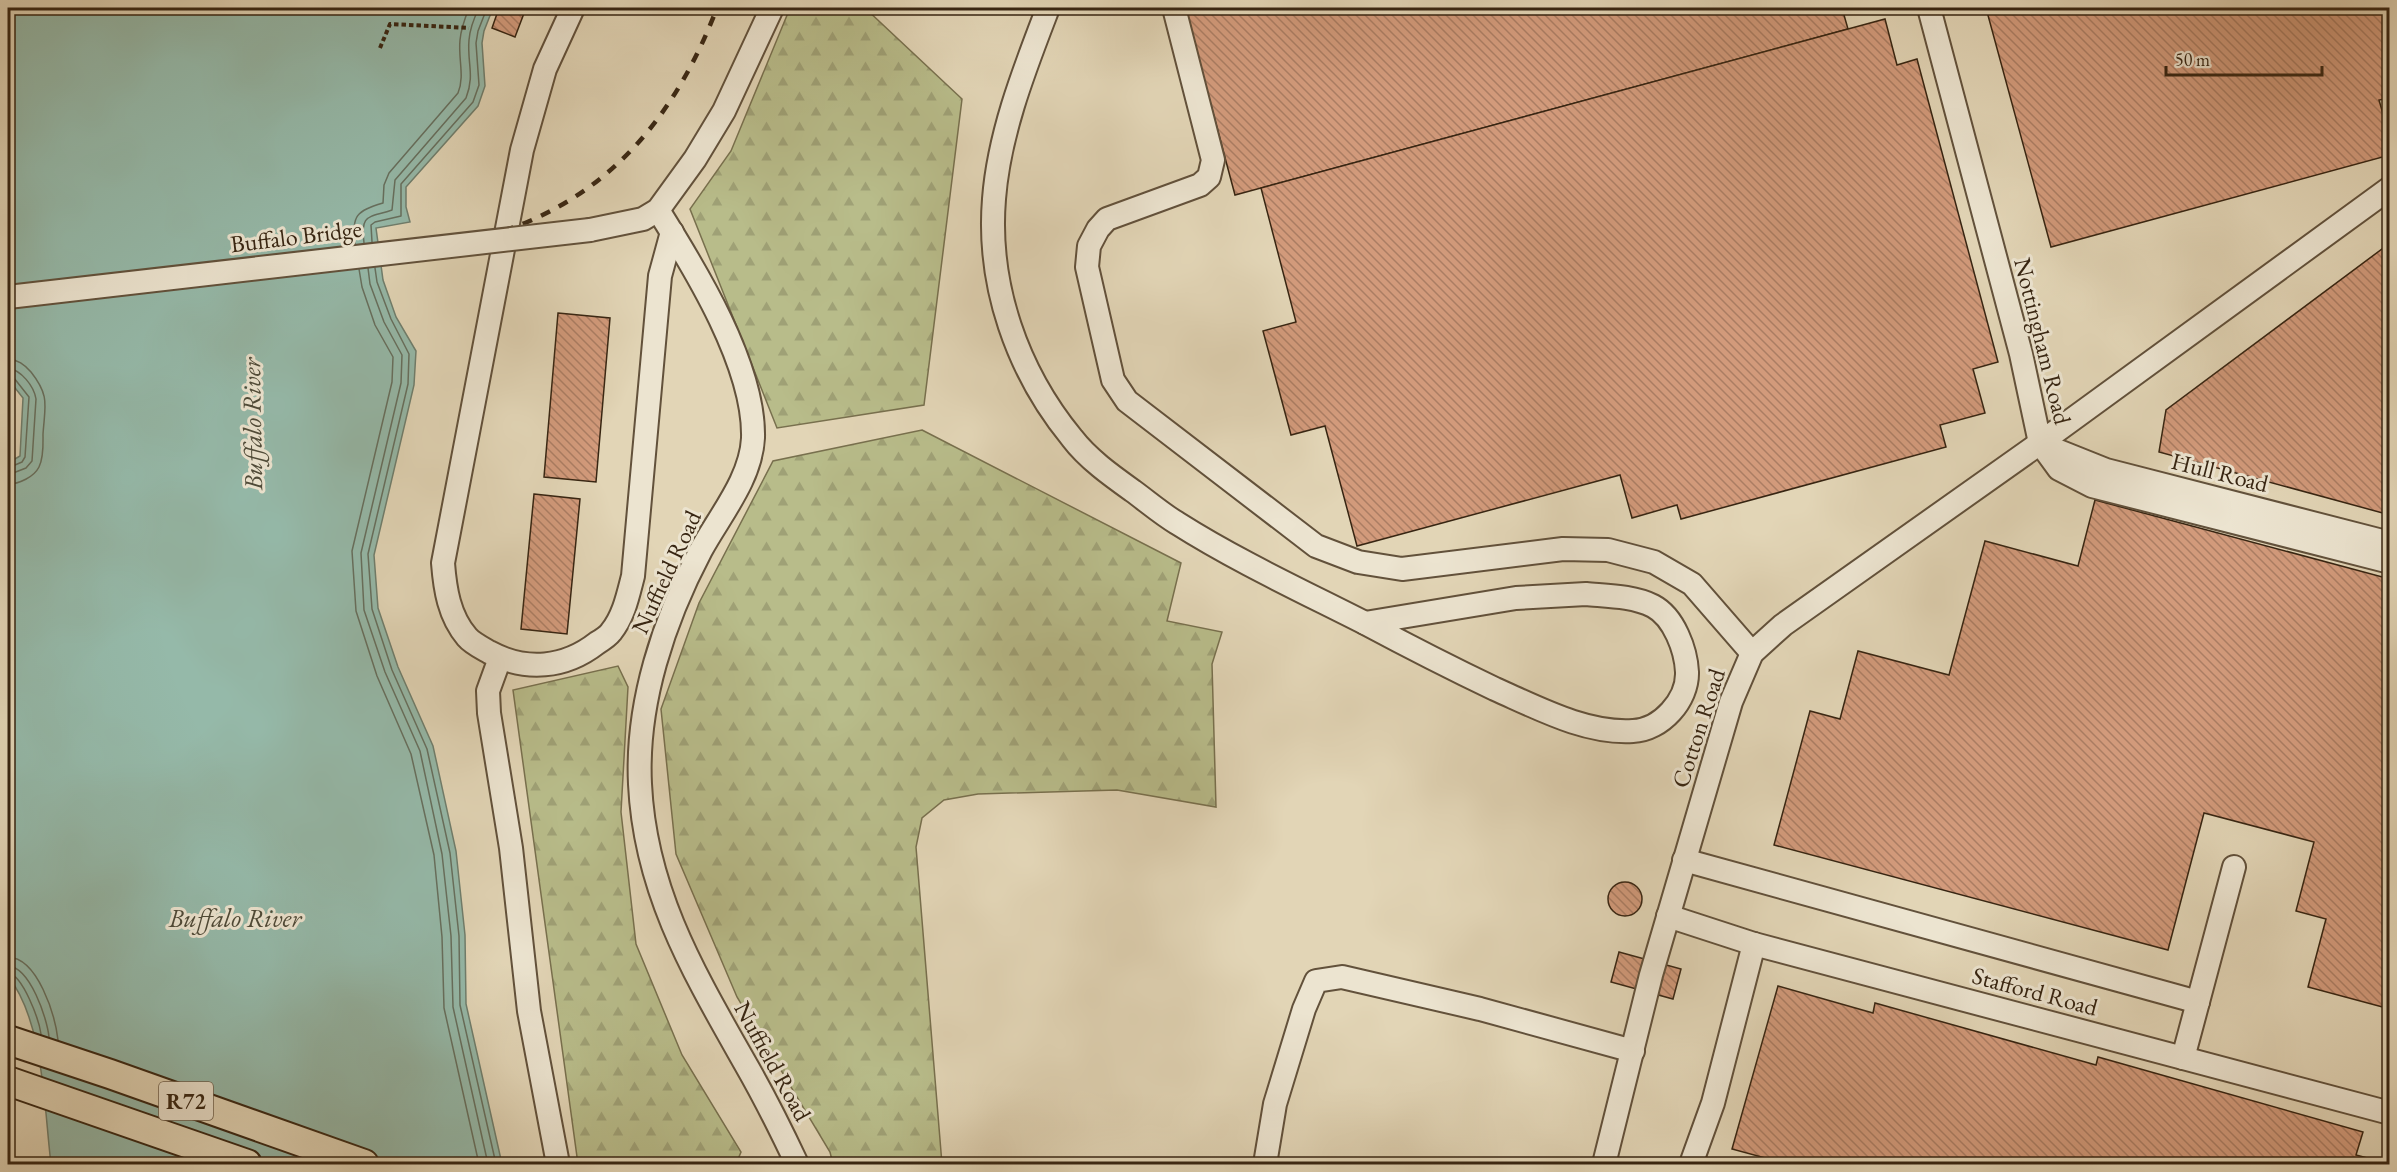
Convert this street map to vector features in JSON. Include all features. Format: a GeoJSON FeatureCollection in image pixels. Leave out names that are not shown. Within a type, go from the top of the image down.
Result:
{"type":"FeatureCollection","features":[{"type":"Feature","properties":{"kind":"main road","name":"R72"},"geometry":{"type":"LineString","coordinates":[[8,1040],[78,1062],[364,1164]]}},
{"type":"Feature","properties":{"kind":"main road","name":"R72"},"geometry":{"type":"LineString","coordinates":[[8,1081],[247,1164]]}},
{"type":"Feature","properties":{"kind":"street"},"geometry":{"type":"LineString","coordinates":[[573,8],[545,69],[522,150],[443,563],[445,588],[458,623],[468,638],[500,658],[522,665],[540,666],[560,663],[582,655],[610,633],[620,619],[633,576],[660,276],[672,232]]}},
{"type":"Feature","properties":{"kind":"street"},"geometry":{"type":"LineString","coordinates":[[658,210],[695,159],[724,111],[772,8]]}},
{"type":"Feature","properties":{"kind":"street"},"geometry":{"type":"LineString","coordinates":[[1048,8],[1011,113],[1001,152],[994,198],[993,245],[998,287],[1010,332],[1025,364],[1072,439],[1111,475],[1176,522],[1249,564],[1365,622],[1426,656],[1543,711],[1614,731],[1637,731],[1656,725],[1672,712],[1684,688],[1687,673],[1683,652],[1673,626],[1654,606],[1623,597],[1586,594],[1516,598],[1365,622]]}},
{"type":"Feature","properties":{"kind":"street"},"geometry":{"type":"LineString","coordinates":[[1174,8],[1213,160],[1209,177],[1200,185],[1107,219],[1098,229],[1089,246],[1087,267],[1113,380],[1127,400],[1316,546],[1358,562],[1402,568],[1563,549],[1608,550],[1654,562],[1692,584],[1752,653]]}},
{"type":"Feature","properties":{"kind":"street","name":"Nottingham Road"},"geometry":{"type":"LineString","coordinates":[[1929,8],[2021,354],[2040,443],[2390,188]]}},
{"type":"Feature","properties":{"kind":"street","name":"Buffalo Bridge"},"geometry":{"type":"LineString","coordinates":[[8,297],[590,230],[643,219],[658,210]]}},
{"type":"Feature","properties":{"kind":"street","name":"Nuffield Road"},"geometry":{"type":"LineString","coordinates":[[658,210],[705,288],[726,332],[748,397],[753,423],[749,459],[740,483],[701,550],[665,630],[652,673],[645,713],[640,783],[651,855],[663,902],[684,953],[775,1118],[797,1164]]}},
{"type":"Feature","properties":{"kind":"street"},"geometry":{"type":"LineString","coordinates":[[2040,443],[2059,469],[2092,486],[2390,562]]}},
{"type":"Feature","properties":{"kind":"street","name":"Cotton Road"},"geometry":{"type":"LineString","coordinates":[[1604,1164],[1684,860],[1731,702],[1752,653],[1782,625],[2040,443]]}},
{"type":"Feature","properties":{"kind":"street","name":"Hull Road"},"geometry":{"type":"LineString","coordinates":[[2040,443],[2106,470],[2390,543]]}},
{"type":"Feature","properties":{"kind":"street"},"geometry":{"type":"LineString","coordinates":[[500,658],[488,691],[489,713],[510,848],[529,1011],[558,1164]]}},
{"type":"Feature","properties":{"kind":"street"},"geometry":{"type":"LineString","coordinates":[[1684,860],[2198,1002]]}},
{"type":"Feature","properties":{"kind":"street"},"geometry":{"type":"LineString","coordinates":[[2183,1058],[2234,867]]}},
{"type":"Feature","properties":{"kind":"street","name":"Stafford Road"},"geometry":{"type":"LineString","coordinates":[[1668,916],[1754,944],[2390,1113]]}},
{"type":"Feature","properties":{"kind":"street"},"geometry":{"type":"LineString","coordinates":[[1691,1164],[1713,1103],[1754,944]]}},
{"type":"Feature","properties":{"kind":"street"},"geometry":{"type":"LineString","coordinates":[[1265,1164],[1275,1104],[1304,1009],[1316,981],[1342,977],[1480,1009],[1632,1051]]}},
{"type":"Feature","properties":{"kind":"path"},"geometry":{"type":"LineString","coordinates":[[380,48],[390,24],[469,28]]}},
{"type":"Feature","properties":{"kind":"green space"},"geometry":{"type":"Polygon","coordinates":[[[790,8],[865,8],[962,99],[924,405],[777,428],[690,209],[731,151],[790,8]]]}},
{"type":"Feature","properties":{"kind":"green space"},"geometry":{"type":"Polygon","coordinates":[[[922,430],[1181,563],[1167,621],[1222,632],[1212,664],[1216,807],[1117,790],[978,794],[944,800],[922,818],[916,847],[942,1164],[833,1164],[830,1152],[737,997],[676,854],[661,709],[699,603],[773,461],[922,430]]]}},
{"type":"Feature","properties":{"kind":"green space"},"geometry":{"type":"Polygon","coordinates":[[[618,666],[628,687],[621,812],[636,944],[682,1055],[741,1152],[736,1164],[578,1164],[513,690],[618,666]]]}},
{"type":"Feature","properties":{"kind":"water","name":"Buffalo River"},"geometry":{"type":"Polygon","coordinates":[[[8,8],[493,8],[482,43],[485,86],[478,106],[406,187],[406,207],[410,222],[376,228],[383,280],[396,317],[416,351],[414,385],[374,555],[378,608],[398,667],[433,746],[456,851],[465,935],[466,1004],[502,1164],[51,1164],[36,1041],[20,995],[8,976],[8,463],[20,456],[23,398],[8,379],[8,8]]]}},
{"type":"Feature","properties":{"kind":"building"},"geometry":{"type":"Polygon","coordinates":[[[499,8],[526,8],[515,37],[492,28],[499,8]]]}},
{"type":"Feature","properties":{"kind":"building"},"geometry":{"type":"Polygon","coordinates":[[[1185,8],[1842,8],[1848,29],[1235,195],[1185,8]]]}},
{"type":"Feature","properties":{"kind":"building"},"geometry":{"type":"Polygon","coordinates":[[[1986,8],[2390,8],[2390,98],[2379,100],[2390,138],[2390,155],[2051,247],[1986,8]]]}},
{"type":"Feature","properties":{"kind":"building"},"geometry":{"type":"Polygon","coordinates":[[[1885,19],[1897,65],[1917,59],[1998,362],[1973,369],[1985,413],[1940,425],[1946,447],[1681,519],[1677,505],[1632,518],[1620,475],[1357,546],[1325,426],[1291,435],[1263,331],[1296,322],[1261,188],[1885,19]]]}},
{"type":"Feature","properties":{"kind":"building"},"geometry":{"type":"Polygon","coordinates":[[[2390,243],[2390,515],[2159,452],[2166,410],[2390,243]]]}},
{"type":"Feature","properties":{"kind":"building"},"geometry":{"type":"Polygon","coordinates":[[[558,313],[610,318],[596,482],[544,477],[558,313]]]}},
{"type":"Feature","properties":{"kind":"building"},"geometry":{"type":"Polygon","coordinates":[[[534,494],[580,499],[567,634],[521,629],[534,494]]]}},
{"type":"Feature","properties":{"kind":"building"},"geometry":{"type":"Polygon","coordinates":[[[2095,500],[2390,579],[2390,1009],[2308,987],[2326,919],[2296,911],[2314,842],[2204,813],[2168,950],[1774,845],[1810,711],[1840,719],[1858,651],[1949,675],[1985,541],[2078,566],[2095,500]]]}},
{"type":"Feature","properties":{"kind":"building"},"geometry":{"type":"Polygon","coordinates":[[[1625,882],[1637,887],[1642,899],[1637,911],[1625,916],[1613,911],[1608,899],[1613,887],[1625,882]]]}},
{"type":"Feature","properties":{"kind":"building"},"geometry":{"type":"Polygon","coordinates":[[[1619,952],[1681,969],[1673,999],[1611,982],[1619,952]]]}},
{"type":"Feature","properties":{"kind":"building"},"geometry":{"type":"Polygon","coordinates":[[[1778,986],[1873,1013],[1875,1003],[2096,1065],[2098,1057],[2363,1132],[2356,1155],[2390,1164],[1787,1164],[1732,1149],[1778,986]]]}},
{"type":"Feature","properties":{"kind":"railway"},"geometry":{"type":"LineString","coordinates":[[8,293],[450,242],[497,232],[525,223],[560,206],[591,186],[644,136],[666,107],[685,76],[717,8]]}}]}
